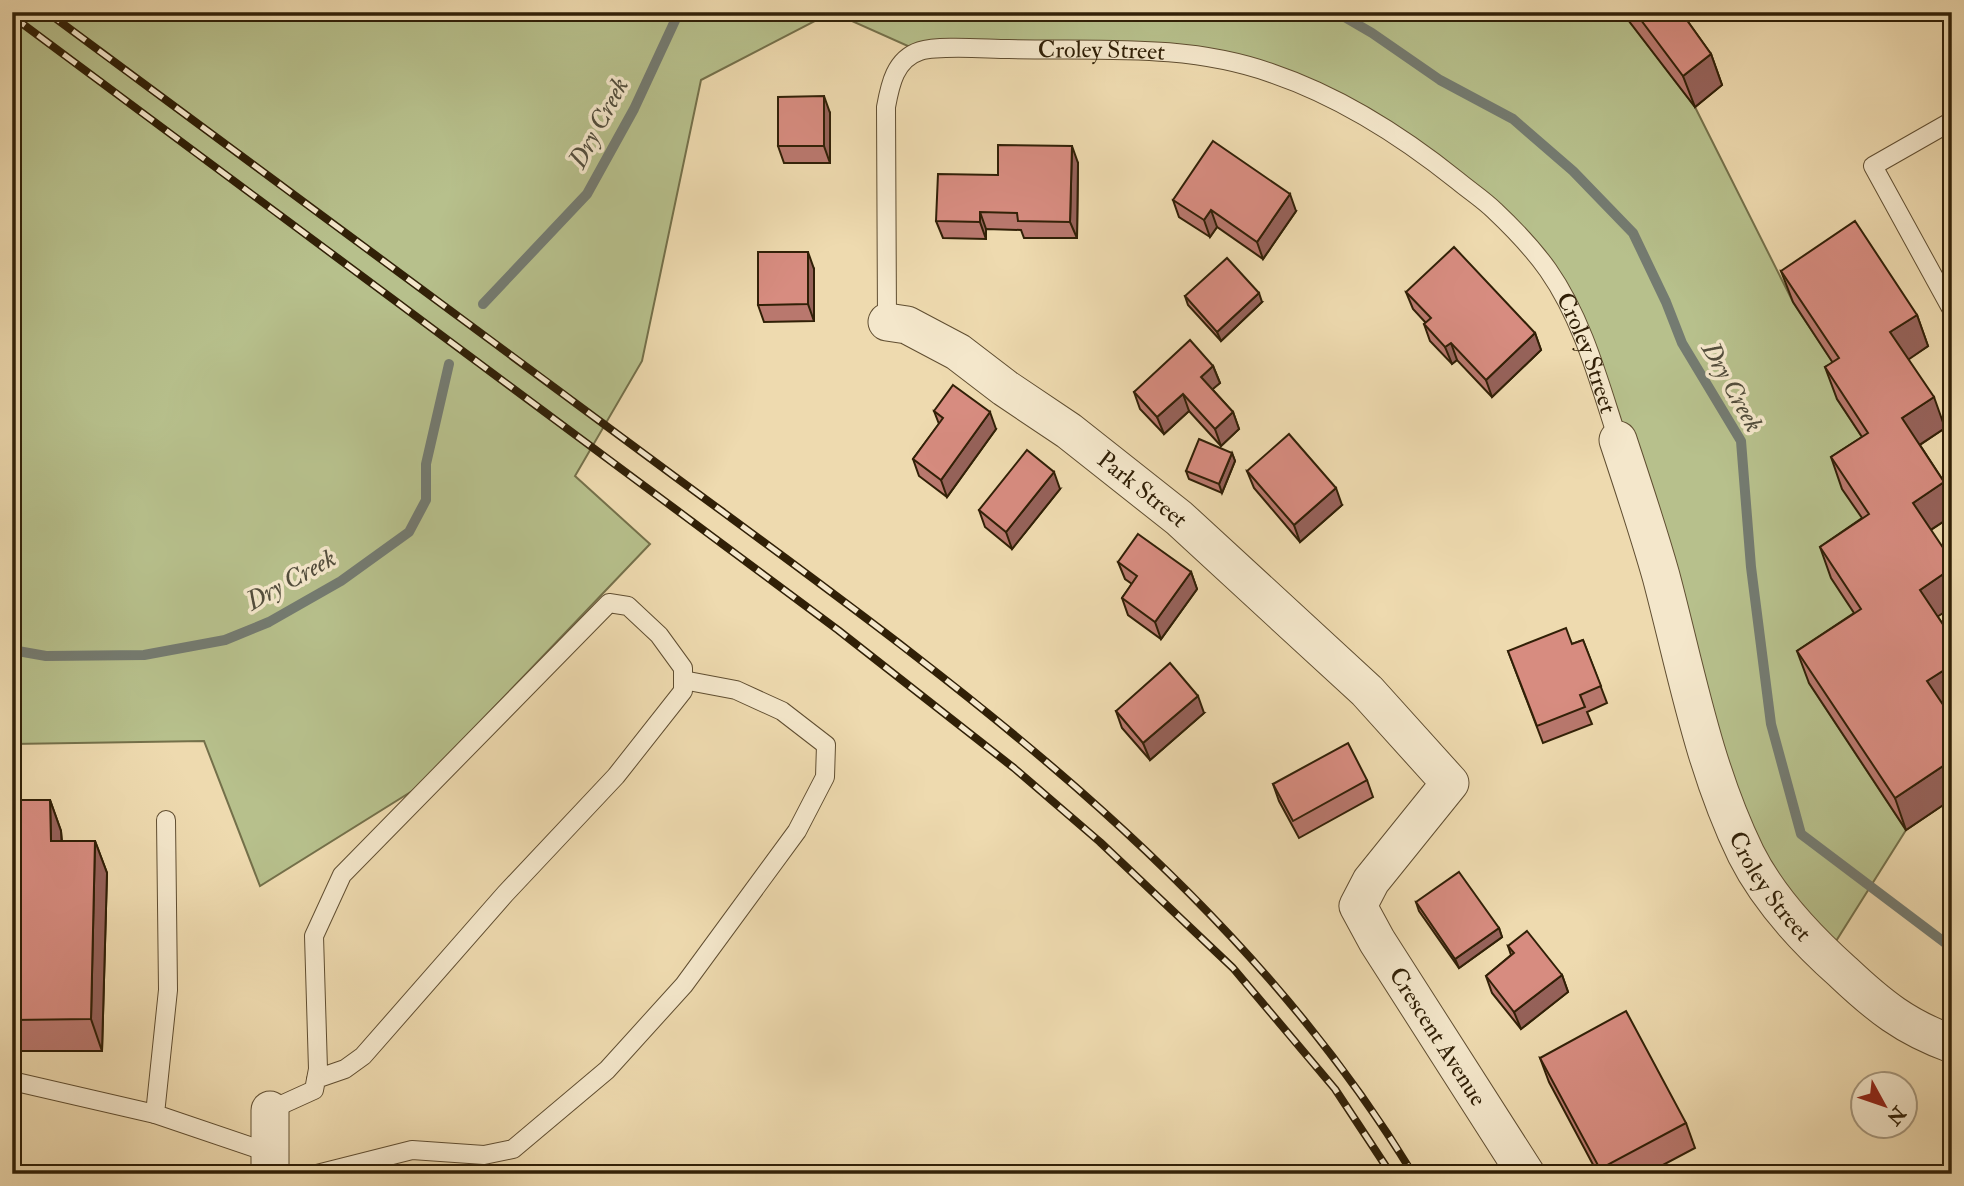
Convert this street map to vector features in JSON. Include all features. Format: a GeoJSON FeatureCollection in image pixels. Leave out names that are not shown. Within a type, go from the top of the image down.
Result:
{"type":"FeatureCollection","features":[{"type":"Feature","properties":{"kind":"street","name":"Park Street"},"geometry":{"type":"LineString","coordinates":[[887,322],[907,326],[958,352],[1069,430],[1179,518],[1367,691],[1450,783],[1371,881],[1363,896]]}},
{"type":"Feature","properties":{"kind":"street","name":"Croley Street"},"geometry":{"type":"LineString","coordinates":[[1618,440],[1661,575],[1709,762],[1746,854],[1788,915],[1826,957],[1872,1000],[1902,1023],[1952,1044]]}},
{"type":"Feature","properties":{"kind":"street","name":"Crescent Avenue"},"geometry":{"type":"LineString","coordinates":[[1363,896],[1358,906],[1377,941],[1526,1174]]}},
{"type":"Feature","properties":{"kind":"street"},"geometry":{"type":"LineString","coordinates":[[270,1110],[270,1163]]}},
{"type":"Feature","properties":{"kind":"lane","name":"Croley Street"},"geometry":{"type":"LineString","coordinates":[[901,63],[919,51],[958,48],[1168,51],[1218,59],[1270,72],[1315,90],[1367,118],[1424,154],[1494,210],[1547,269],[1571,309],[1587,347],[1618,440]]}},
{"type":"Feature","properties":{"kind":"lane","name":"Park Street"},"geometry":{"type":"LineString","coordinates":[[887,322],[886,107],[891,83],[901,63]]}},
{"type":"Feature","properties":{"kind":"lane"},"geometry":{"type":"LineString","coordinates":[[1952,121],[1873,166],[1952,310]]}},
{"type":"Feature","properties":{"kind":"lane"},"geometry":{"type":"LineString","coordinates":[[270,1110],[314,1090],[317,996],[314,936],[342,875],[609,603],[628,606],[659,635],[683,668],[683,691],[616,776],[505,894],[363,1056],[345,1069],[316,1079]]}},
{"type":"Feature","properties":{"kind":"lane"},"geometry":{"type":"LineString","coordinates":[[317,1174],[412,1150],[484,1154],[513,1149],[607,1070],[684,985],[797,831],[825,777],[826,745],[782,711],[736,690],[683,680]]}},
{"type":"Feature","properties":{"kind":"lane"},"geometry":{"type":"LineString","coordinates":[[155,1114],[168,990],[166,820]]}},
{"type":"Feature","properties":{"kind":"lane"},"geometry":{"type":"LineString","coordinates":[[12,1081],[155,1114],[270,1163]]}},
{"type":"Feature","properties":{"kind":"green space"},"geometry":{"type":"Polygon","coordinates":[[[12,12],[832,12],[701,80],[642,361],[575,476],[650,544],[417,788],[260,886],[204,741],[12,744],[12,12]]]}},
{"type":"Feature","properties":{"kind":"green space"},"geometry":{"type":"Polygon","coordinates":[[[832,12],[1622,12],[1695,107],[1793,302],[1851,390],[1837,399],[1880,464],[1880,545],[1873,640],[1809,683],[1906,830],[1826,957],[1766,886],[1571,309],[1494,210],[1367,118],[1218,59],[919,51],[832,12]]]}},
{"type":"Feature","properties":{"kind":"building"},"geometry":{"type":"Polygon","coordinates":[[[1635,12],[1681,12],[1711,54],[1683,76],[1635,12]]]}},
{"type":"Feature","properties":{"kind":"building"},"geometry":{"type":"Polygon","coordinates":[[[824,96],[824,146],[778,146],[778,97],[824,96]]]}},
{"type":"Feature","properties":{"kind":"building"},"geometry":{"type":"Polygon","coordinates":[[[1213,141],[1290,194],[1257,242],[1211,210],[1204,220],[1173,200],[1213,141]]]}},
{"type":"Feature","properties":{"kind":"building"},"geometry":{"type":"Polygon","coordinates":[[[998,145],[1072,146],[1070,222],[1018,221],[1017,213],[980,212],[980,222],[936,221],[938,174],[998,175],[998,145]]]}},
{"type":"Feature","properties":{"kind":"building"},"geometry":{"type":"Polygon","coordinates":[[[1855,221],[1917,315],[1890,332],[1934,397],[1902,418],[1944,482],[1913,503],[1952,561],[1952,568],[1920,590],[1952,638],[1952,665],[1927,681],[1952,718],[1952,760],[1895,798],[1797,651],[1861,609],[1820,547],[1869,514],[1831,457],[1868,433],[1825,367],[1839,358],[1781,271],[1855,221]]]}},
{"type":"Feature","properties":{"kind":"building"},"geometry":{"type":"Polygon","coordinates":[[[1454,247],[1535,333],[1486,380],[1451,343],[1445,347],[1424,324],[1431,318],[1406,292],[1454,247]]]}},
{"type":"Feature","properties":{"kind":"building"},"geometry":{"type":"Polygon","coordinates":[[[758,252],[808,252],[808,304],[758,305],[758,252]]]}},
{"type":"Feature","properties":{"kind":"building"},"geometry":{"type":"Polygon","coordinates":[[[1227,258],[1259,293],[1217,332],[1185,296],[1227,258]]]}},
{"type":"Feature","properties":{"kind":"building"},"geometry":{"type":"Polygon","coordinates":[[[1190,340],[1213,366],[1201,377],[1233,412],[1215,429],[1183,394],[1157,417],[1134,392],[1190,340]]]}},
{"type":"Feature","properties":{"kind":"building"},"geometry":{"type":"Polygon","coordinates":[[[953,385],[990,412],[941,480],[913,459],[943,418],[934,411],[953,385]]]}},
{"type":"Feature","properties":{"kind":"building"},"geometry":{"type":"Polygon","coordinates":[[[1289,434],[1336,488],[1294,525],[1247,471],[1289,434]]]}},
{"type":"Feature","properties":{"kind":"building"},"geometry":{"type":"Polygon","coordinates":[[[1199,439],[1232,453],[1219,484],[1186,471],[1199,439]]]}},
{"type":"Feature","properties":{"kind":"building"},"geometry":{"type":"Polygon","coordinates":[[[1027,450],[1054,472],[1006,532],[979,510],[1027,450]]]}},
{"type":"Feature","properties":{"kind":"building"},"geometry":{"type":"Polygon","coordinates":[[[1138,534],[1191,572],[1155,622],[1122,598],[1137,576],[1118,562],[1138,534]]]}},
{"type":"Feature","properties":{"kind":"building"},"geometry":{"type":"Polygon","coordinates":[[[1566,628],[1572,644],[1583,640],[1601,686],[1580,695],[1585,707],[1537,726],[1508,651],[1566,628]]]}},
{"type":"Feature","properties":{"kind":"building"},"geometry":{"type":"Polygon","coordinates":[[[1170,663],[1198,696],[1143,743],[1116,711],[1170,663]]]}},
{"type":"Feature","properties":{"kind":"building"},"geometry":{"type":"Polygon","coordinates":[[[1348,743],[1367,780],[1293,821],[1273,784],[1348,743]]]}},
{"type":"Feature","properties":{"kind":"building"},"geometry":{"type":"Polygon","coordinates":[[[12,800],[50,800],[51,841],[95,841],[91,1019],[12,1020],[12,800]]]}},
{"type":"Feature","properties":{"kind":"building"},"geometry":{"type":"Polygon","coordinates":[[[1459,872],[1499,928],[1455,959],[1416,902],[1459,872]]]}},
{"type":"Feature","properties":{"kind":"building"},"geometry":{"type":"Polygon","coordinates":[[[1527,931],[1562,975],[1514,1012],[1486,976],[1514,953],[1508,946],[1527,931]]]}},
{"type":"Feature","properties":{"kind":"building"},"geometry":{"type":"Polygon","coordinates":[[[1626,1011],[1686,1123],[1600,1169],[1540,1058],[1626,1011]]]}},
{"type":"Feature","properties":{"kind":"waterway","name":"Dry Creek"},"geometry":{"type":"LineString","coordinates":[[483,304],[587,194],[634,109],[679,12]]}},
{"type":"Feature","properties":{"kind":"waterway","name":"Dry Creek"},"geometry":{"type":"LineString","coordinates":[[1336,12],[1372,33],[1440,80],[1513,119],[1573,171],[1633,233],[1682,343],[1741,441],[1751,567],[1771,724],[1801,834],[1952,948]]}},
{"type":"Feature","properties":{"kind":"waterway","name":"Dry Creek"},"geometry":{"type":"LineString","coordinates":[[12,650],[46,656],[144,655],[225,640],[269,622],[341,581],[409,532],[426,500],[426,464],[449,364]]}},
{"type":"Feature","properties":{"kind":"railway"},"geometry":{"type":"LineString","coordinates":[[47,12],[880,629],[981,707],[1078,789],[1172,876],[1260,968],[1341,1067],[1413,1174]]}},
{"type":"Feature","properties":{"kind":"railway"},"geometry":{"type":"LineString","coordinates":[[12,16],[838,630],[1014,768],[1100,842],[1233,968],[1335,1089],[1391,1174]]}}]}
